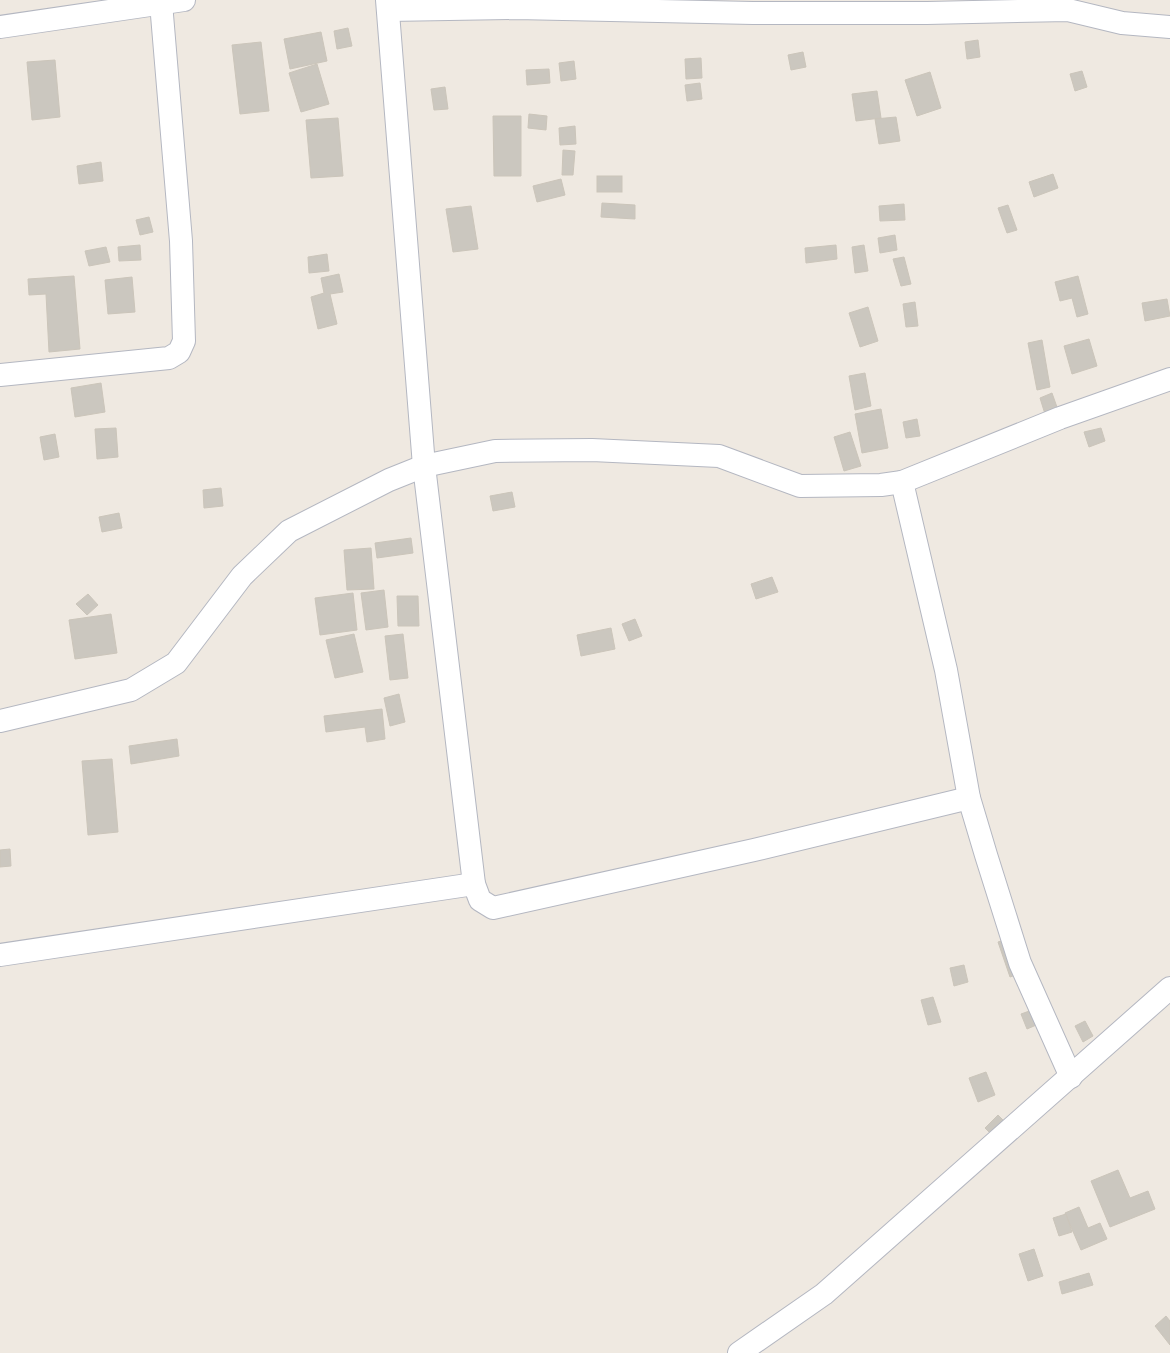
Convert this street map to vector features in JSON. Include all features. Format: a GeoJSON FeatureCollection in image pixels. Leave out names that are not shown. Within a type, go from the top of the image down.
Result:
{"type":"FeatureCollection","features":[{"type":"Feature","properties":{"kind":"street"},"geometry":{"type":"LineString","coordinates":[[0,27],[184,0]]}},
{"type":"Feature","properties":{"kind":"street"},"geometry":{"type":"LineString","coordinates":[[0,375],[169,358],[179,352],[184,341],[181,241],[161,3]]}},
{"type":"Feature","properties":{"kind":"street"},"geometry":{"type":"LineString","coordinates":[[970,798],[754,850],[493,908],[480,900],[474,884],[424,466],[388,5],[516,8],[752,6],[927,13],[1068,10],[1122,23],[1170,26]]}},
{"type":"Feature","properties":{"kind":"street"},"geometry":{"type":"LineString","coordinates":[[0,721],[131,690],[176,663],[242,576],[289,531],[388,480],[424,466],[495,451],[592,450],[719,456],[800,486],[881,485],[902,482],[1060,418],[1170,379]]}},
{"type":"Feature","properties":{"kind":"street"},"geometry":{"type":"LineString","coordinates":[[902,482],[946,670],[970,798],[986,855],[1020,963],[1071,1077]]}},
{"type":"Feature","properties":{"kind":"street"},"geometry":{"type":"LineString","coordinates":[[0,955],[474,884]]}},
{"type":"Feature","properties":{"kind":"street"},"geometry":{"type":"LineString","coordinates":[[739,1353],[824,1294],[1170,988]]}},
{"type":"Feature","properties":{"kind":"building"},"geometry":{"type":"Polygon","coordinates":[[[348,28],[352,46],[337,49],[334,31],[348,28]]]}},
{"type":"Feature","properties":{"kind":"building"},"geometry":{"type":"Polygon","coordinates":[[[321,32],[327,61],[290,69],[284,39],[321,32]]]}},
{"type":"Feature","properties":{"kind":"building"},"geometry":{"type":"Polygon","coordinates":[[[978,40],[980,57],[967,59],[965,42],[978,40]]]}},
{"type":"Feature","properties":{"kind":"building"},"geometry":{"type":"Polygon","coordinates":[[[261,42],[269,111],[240,114],[232,45],[261,42]]]}},
{"type":"Feature","properties":{"kind":"building"},"geometry":{"type":"Polygon","coordinates":[[[803,52],[806,67],[791,70],[788,55],[803,52]]]}},
{"type":"Feature","properties":{"kind":"building"},"geometry":{"type":"Polygon","coordinates":[[[701,58],[702,78],[686,79],[685,59],[701,58]]]}},
{"type":"Feature","properties":{"kind":"building"},"geometry":{"type":"Polygon","coordinates":[[[55,60],[60,117],[32,120],[27,62],[55,60]]]}},
{"type":"Feature","properties":{"kind":"building"},"geometry":{"type":"Polygon","coordinates":[[[574,61],[576,79],[561,81],[559,63],[574,61]]]}},
{"type":"Feature","properties":{"kind":"building"},"geometry":{"type":"Polygon","coordinates":[[[317,64],[329,104],[301,112],[289,73],[317,64]]]}},
{"type":"Feature","properties":{"kind":"building"},"geometry":{"type":"Polygon","coordinates":[[[549,69],[550,83],[527,85],[526,70],[549,69]]]}},
{"type":"Feature","properties":{"kind":"building"},"geometry":{"type":"Polygon","coordinates":[[[1082,71],[1087,87],[1075,91],[1070,74],[1082,71]]]}},
{"type":"Feature","properties":{"kind":"building"},"geometry":{"type":"Polygon","coordinates":[[[930,72],[941,108],[917,116],[905,80],[930,72]]]}},
{"type":"Feature","properties":{"kind":"building"},"geometry":{"type":"Polygon","coordinates":[[[700,83],[702,99],[687,101],[685,85],[700,83]]]}},
{"type":"Feature","properties":{"kind":"building"},"geometry":{"type":"Polygon","coordinates":[[[445,87],[448,109],[434,110],[431,89],[445,87]]]}},
{"type":"Feature","properties":{"kind":"building"},"geometry":{"type":"Polygon","coordinates":[[[877,91],[881,118],[856,121],[852,94],[877,91]]]}},
{"type":"Feature","properties":{"kind":"building"},"geometry":{"type":"Polygon","coordinates":[[[529,114],[547,116],[546,130],[528,128],[529,114]]]}},
{"type":"Feature","properties":{"kind":"building"},"geometry":{"type":"Polygon","coordinates":[[[493,116],[521,116],[521,176],[494,176],[493,116]]]}},
{"type":"Feature","properties":{"kind":"building"},"geometry":{"type":"Polygon","coordinates":[[[896,117],[900,141],[879,144],[875,119],[896,117]]]}},
{"type":"Feature","properties":{"kind":"building"},"geometry":{"type":"Polygon","coordinates":[[[338,118],[343,176],[311,178],[306,120],[338,118]]]}},
{"type":"Feature","properties":{"kind":"building"},"geometry":{"type":"Polygon","coordinates":[[[575,126],[576,144],[560,145],[559,128],[575,126]]]}},
{"type":"Feature","properties":{"kind":"building"},"geometry":{"type":"Polygon","coordinates":[[[563,150],[575,151],[573,175],[562,175],[563,150]]]}},
{"type":"Feature","properties":{"kind":"building"},"geometry":{"type":"Polygon","coordinates":[[[101,162],[103,181],[79,184],[77,166],[101,162]]]}},
{"type":"Feature","properties":{"kind":"building"},"geometry":{"type":"Polygon","coordinates":[[[1053,174],[1058,188],[1034,197],[1029,182],[1053,174]]]}},
{"type":"Feature","properties":{"kind":"building"},"geometry":{"type":"Polygon","coordinates":[[[597,176],[622,176],[622,192],[597,192],[597,176]]]}},
{"type":"Feature","properties":{"kind":"building"},"geometry":{"type":"Polygon","coordinates":[[[561,179],[565,195],[537,202],[533,186],[561,179]]]}},
{"type":"Feature","properties":{"kind":"building"},"geometry":{"type":"Polygon","coordinates":[[[602,203],[635,205],[635,219],[601,217],[602,203]]]}},
{"type":"Feature","properties":{"kind":"building"},"geometry":{"type":"Polygon","coordinates":[[[904,204],[905,220],[880,221],[879,206],[904,204]]]}},
{"type":"Feature","properties":{"kind":"building"},"geometry":{"type":"Polygon","coordinates":[[[1008,205],[1017,230],[1007,233],[998,208],[1008,205]]]}},
{"type":"Feature","properties":{"kind":"building"},"geometry":{"type":"Polygon","coordinates":[[[471,206],[478,249],[453,252],[446,209],[471,206]]]}},
{"type":"Feature","properties":{"kind":"building"},"geometry":{"type":"Polygon","coordinates":[[[149,217],[153,232],[140,235],[136,220],[149,217]]]}},
{"type":"Feature","properties":{"kind":"building"},"geometry":{"type":"Polygon","coordinates":[[[895,235],[897,250],[880,253],[878,238],[895,235]]]}},
{"type":"Feature","properties":{"kind":"building"},"geometry":{"type":"Polygon","coordinates":[[[140,245],[141,260],[119,261],[118,247],[140,245]]]}},
{"type":"Feature","properties":{"kind":"building"},"geometry":{"type":"Polygon","coordinates":[[[836,245],[837,259],[806,263],[805,248],[836,245]]]}},
{"type":"Feature","properties":{"kind":"building"},"geometry":{"type":"Polygon","coordinates":[[[864,245],[868,271],[855,273],[852,247],[864,245]]]}},
{"type":"Feature","properties":{"kind":"building"},"geometry":{"type":"Polygon","coordinates":[[[106,247],[110,262],[89,266],[85,251],[106,247]]]}},
{"type":"Feature","properties":{"kind":"building"},"geometry":{"type":"Polygon","coordinates":[[[327,254],[329,271],[309,273],[308,257],[327,254]]]}},
{"type":"Feature","properties":{"kind":"building"},"geometry":{"type":"Polygon","coordinates":[[[904,257],[911,284],[901,286],[893,259],[904,257]]]}},
{"type":"Feature","properties":{"kind":"building"},"geometry":{"type":"Polygon","coordinates":[[[339,274],[343,292],[330,294],[337,324],[318,329],[311,297],[324,293],[321,278],[339,274]]]}},
{"type":"Feature","properties":{"kind":"building"},"geometry":{"type":"Polygon","coordinates":[[[74,276],[80,349],[49,352],[46,294],[29,295],[28,279],[74,276]]]}},
{"type":"Feature","properties":{"kind":"building"},"geometry":{"type":"Polygon","coordinates":[[[1078,276],[1088,314],[1077,317],[1072,298],[1060,301],[1055,282],[1078,276]]]}},
{"type":"Feature","properties":{"kind":"building"},"geometry":{"type":"Polygon","coordinates":[[[132,277],[135,312],[108,314],[105,280],[132,277]]]}},
{"type":"Feature","properties":{"kind":"building"},"geometry":{"type":"Polygon","coordinates":[[[1167,299],[1170,316],[1145,321],[1142,303],[1167,299]]]}},
{"type":"Feature","properties":{"kind":"building"},"geometry":{"type":"Polygon","coordinates":[[[915,302],[918,326],[906,327],[903,304],[915,302]]]}},
{"type":"Feature","properties":{"kind":"building"},"geometry":{"type":"Polygon","coordinates":[[[868,307],[878,341],[860,347],[849,313],[868,307]]]}},
{"type":"Feature","properties":{"kind":"building"},"geometry":{"type":"Polygon","coordinates":[[[1089,339],[1097,366],[1072,374],[1064,346],[1089,339]]]}},
{"type":"Feature","properties":{"kind":"building"},"geometry":{"type":"Polygon","coordinates":[[[1042,340],[1050,387],[1037,390],[1028,343],[1042,340]]]}},
{"type":"Feature","properties":{"kind":"building"},"geometry":{"type":"Polygon","coordinates":[[[865,373],[871,406],[855,410],[849,376],[865,373]]]}},
{"type":"Feature","properties":{"kind":"building"},"geometry":{"type":"Polygon","coordinates":[[[101,383],[105,412],[75,417],[71,388],[101,383]]]}},
{"type":"Feature","properties":{"kind":"building"},"geometry":{"type":"Polygon","coordinates":[[[1052,393],[1058,410],[1045,414],[1040,398],[1052,393]]]}},
{"type":"Feature","properties":{"kind":"building"},"geometry":{"type":"Polygon","coordinates":[[[881,409],[888,448],[862,453],[855,414],[881,409]]]}},
{"type":"Feature","properties":{"kind":"building"},"geometry":{"type":"Polygon","coordinates":[[[917,419],[920,436],[906,438],[903,422],[917,419]]]}},
{"type":"Feature","properties":{"kind":"building"},"geometry":{"type":"Polygon","coordinates":[[[116,428],[118,457],[97,459],[95,429],[116,428]]]}},
{"type":"Feature","properties":{"kind":"building"},"geometry":{"type":"Polygon","coordinates":[[[1101,428],[1105,441],[1089,447],[1084,432],[1101,428]]]}},
{"type":"Feature","properties":{"kind":"building"},"geometry":{"type":"Polygon","coordinates":[[[850,432],[861,466],[844,471],[834,437],[850,432]]]}},
{"type":"Feature","properties":{"kind":"building"},"geometry":{"type":"Polygon","coordinates":[[[55,434],[59,457],[44,460],[40,437],[55,434]]]}},
{"type":"Feature","properties":{"kind":"building"},"geometry":{"type":"Polygon","coordinates":[[[221,488],[223,506],[204,508],[203,490],[221,488]]]}},
{"type":"Feature","properties":{"kind":"building"},"geometry":{"type":"Polygon","coordinates":[[[512,492],[515,507],[493,511],[490,496],[512,492]]]}},
{"type":"Feature","properties":{"kind":"building"},"geometry":{"type":"Polygon","coordinates":[[[119,513],[122,528],[102,532],[99,517],[119,513]]]}},
{"type":"Feature","properties":{"kind":"building"},"geometry":{"type":"Polygon","coordinates":[[[411,538],[413,553],[377,558],[375,543],[411,538]]]}},
{"type":"Feature","properties":{"kind":"building"},"geometry":{"type":"Polygon","coordinates":[[[371,548],[374,589],[347,590],[344,550],[371,548]]]}},
{"type":"Feature","properties":{"kind":"building"},"geometry":{"type":"Polygon","coordinates":[[[772,577],[778,592],[756,599],[751,584],[772,577]]]}},
{"type":"Feature","properties":{"kind":"building"},"geometry":{"type":"Polygon","coordinates":[[[384,590],[388,627],[366,630],[361,593],[384,590]]]}},
{"type":"Feature","properties":{"kind":"building"},"geometry":{"type":"Polygon","coordinates":[[[353,593],[357,630],[320,635],[315,598],[353,593]]]}},
{"type":"Feature","properties":{"kind":"building"},"geometry":{"type":"Polygon","coordinates":[[[88,594],[98,605],[87,615],[76,604],[88,594]]]}},
{"type":"Feature","properties":{"kind":"building"},"geometry":{"type":"Polygon","coordinates":[[[397,596],[418,596],[419,626],[398,626],[397,596]]]}},
{"type":"Feature","properties":{"kind":"building"},"geometry":{"type":"Polygon","coordinates":[[[111,614],[117,653],[75,659],[69,620],[111,614]]]}},
{"type":"Feature","properties":{"kind":"building"},"geometry":{"type":"Polygon","coordinates":[[[635,619],[642,636],[629,641],[622,624],[635,619]]]}},
{"type":"Feature","properties":{"kind":"building"},"geometry":{"type":"Polygon","coordinates":[[[611,628],[615,649],[581,656],[577,635],[611,628]]]}},
{"type":"Feature","properties":{"kind":"building"},"geometry":{"type":"Polygon","coordinates":[[[354,634],[363,672],[335,678],[326,640],[354,634]]]}},
{"type":"Feature","properties":{"kind":"building"},"geometry":{"type":"Polygon","coordinates":[[[403,634],[408,678],[390,680],[385,636],[403,634]]]}},
{"type":"Feature","properties":{"kind":"building"},"geometry":{"type":"Polygon","coordinates":[[[399,694],[405,722],[390,726],[384,698],[399,694]]]}},
{"type":"Feature","properties":{"kind":"building"},"geometry":{"type":"Polygon","coordinates":[[[382,709],[385,739],[367,742],[365,727],[326,732],[324,716],[382,709]]]}},
{"type":"Feature","properties":{"kind":"building"},"geometry":{"type":"Polygon","coordinates":[[[177,739],[179,756],[131,764],[129,746],[177,739]]]}},
{"type":"Feature","properties":{"kind":"building"},"geometry":{"type":"Polygon","coordinates":[[[112,759],[118,832],[88,835],[82,761],[112,759]]]}},
{"type":"Feature","properties":{"kind":"building"},"geometry":{"type":"Polygon","coordinates":[[[10,849],[11,866],[0,867],[0,850],[10,849]]]}},
{"type":"Feature","properties":{"kind":"building"},"geometry":{"type":"Polygon","coordinates":[[[1010,938],[1022,973],[1010,977],[998,942],[1010,938]]]}},
{"type":"Feature","properties":{"kind":"building"},"geometry":{"type":"Polygon","coordinates":[[[964,965],[968,982],[954,986],[950,968],[964,965]]]}},
{"type":"Feature","properties":{"kind":"building"},"geometry":{"type":"Polygon","coordinates":[[[933,997],[941,1022],[928,1025],[921,1000],[933,997]]]}},
{"type":"Feature","properties":{"kind":"building"},"geometry":{"type":"Polygon","coordinates":[[[1035,1009],[1041,1023],[1027,1029],[1021,1014],[1035,1009]]]}},
{"type":"Feature","properties":{"kind":"building"},"geometry":{"type":"Polygon","coordinates":[[[1085,1021],[1093,1036],[1083,1042],[1075,1026],[1085,1021]]]}},
{"type":"Feature","properties":{"kind":"building"},"geometry":{"type":"Polygon","coordinates":[[[986,1072],[995,1095],[978,1102],[969,1078],[986,1072]]]}},
{"type":"Feature","properties":{"kind":"building"},"geometry":{"type":"Polygon","coordinates":[[[998,1115],[1010,1127],[997,1140],[985,1128],[998,1115]]]}},
{"type":"Feature","properties":{"kind":"building"},"geometry":{"type":"Polygon","coordinates":[[[1118,1170],[1130,1198],[1148,1191],[1155,1209],[1110,1227],[1091,1181],[1118,1170]]]}},
{"type":"Feature","properties":{"kind":"building"},"geometry":{"type":"Polygon","coordinates":[[[1079,1207],[1088,1228],[1100,1223],[1107,1239],[1081,1250],[1065,1213],[1079,1207]]]}},
{"type":"Feature","properties":{"kind":"building"},"geometry":{"type":"Polygon","coordinates":[[[1066,1214],[1072,1232],[1059,1236],[1053,1218],[1066,1214]]]}},
{"type":"Feature","properties":{"kind":"building"},"geometry":{"type":"Polygon","coordinates":[[[1034,1249],[1043,1276],[1028,1281],[1019,1254],[1034,1249]]]}},
{"type":"Feature","properties":{"kind":"building"},"geometry":{"type":"Polygon","coordinates":[[[1089,1273],[1093,1285],[1062,1294],[1059,1282],[1089,1273]]]}},
{"type":"Feature","properties":{"kind":"building"},"geometry":{"type":"Polygon","coordinates":[[[1166,1316],[1170,1321],[1170,1345],[1155,1326],[1166,1316]]]}}]}
